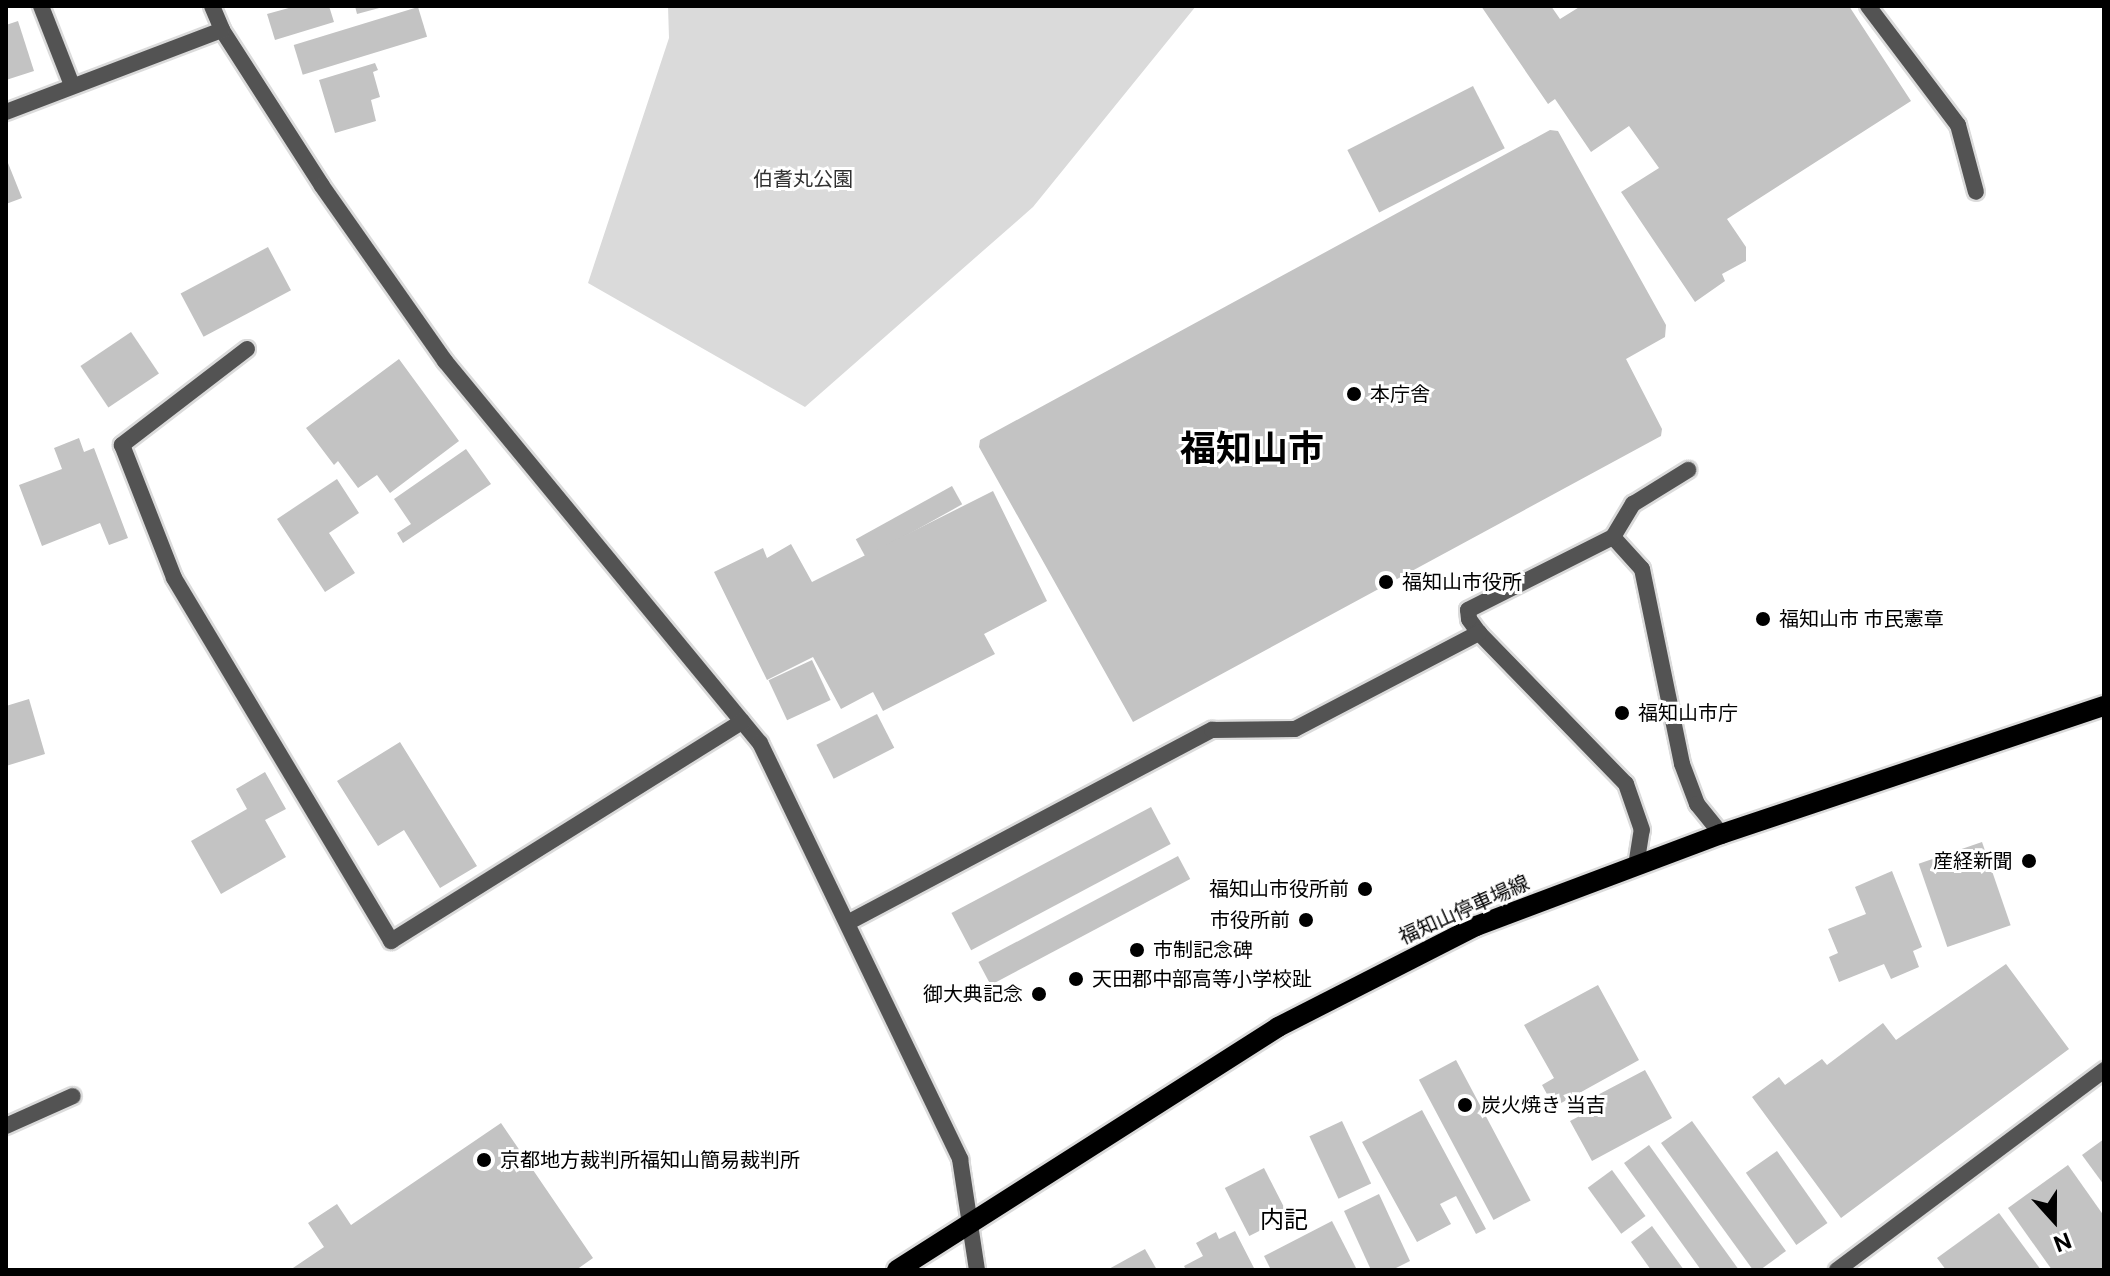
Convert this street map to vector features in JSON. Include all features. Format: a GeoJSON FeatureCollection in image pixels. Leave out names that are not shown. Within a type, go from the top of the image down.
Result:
{"type":"FeatureCollection","features":[{"type":"Feature","properties":{"kind":"main road","name":"福知山停車場線"},"geometry":{"type":"LineString","coordinates":[[897,1270],[1278,1027],[1476,926],[1721,834],[2104,706]]}},
{"type":"Feature","properties":{"kind":"street"},"geometry":{"type":"LineString","coordinates":[[41,6],[72,85]]}},
{"type":"Feature","properties":{"kind":"street"},"geometry":{"type":"LineString","coordinates":[[212,6],[222,30],[322,186],[445,361],[760,743],[849,922],[960,1159],[977,1270]]}},
{"type":"Feature","properties":{"kind":"street"},"geometry":{"type":"LineString","coordinates":[[1868,6],[1958,125],[1976,192]]}},
{"type":"Feature","properties":{"kind":"street"},"geometry":{"type":"LineString","coordinates":[[6,112],[222,30]]}},
{"type":"Feature","properties":{"kind":"street"},"geometry":{"type":"LineString","coordinates":[[247,349],[122,445],[174,578],[391,941],[742,722]]}},
{"type":"Feature","properties":{"kind":"street"},"geometry":{"type":"LineString","coordinates":[[1636,866],[1642,830],[1626,784],[1479,633],[1469,619],[1468,610],[1613,537],[1633,504],[1688,470]]}},
{"type":"Feature","properties":{"kind":"street"},"geometry":{"type":"LineString","coordinates":[[1613,537],[1642,569],[1682,764],[1697,804],[1721,834]]}},
{"type":"Feature","properties":{"kind":"street"},"geometry":{"type":"LineString","coordinates":[[849,922],[1212,730],[1295,729],[1479,633]]}},
{"type":"Feature","properties":{"kind":"street"},"geometry":{"type":"LineString","coordinates":[[1837,1270],[2104,1070]]}},
{"type":"Feature","properties":{"kind":"street"},"geometry":{"type":"LineString","coordinates":[[6,1126],[73,1096]]}},
{"type":"Feature","properties":{"kind":"green space","name":"伯耆丸公園"},"geometry":{"type":"Polygon","coordinates":[[[668,6],[1196,6],[1033,207],[805,407],[588,283],[669,38],[668,6]]]}},
{"type":"Feature","properties":{"kind":"building"},"geometry":{"type":"Polygon","coordinates":[[[296,6],[329,6],[334,22],[275,40],[267,14],[296,6]]]}},
{"type":"Feature","properties":{"kind":"building"},"geometry":{"type":"Polygon","coordinates":[[[355,6],[383,6],[383,7],[357,14],[355,6]]]}},
{"type":"Feature","properties":{"kind":"building"},"geometry":{"type":"Polygon","coordinates":[[[1481,6],[1551,6],[1560,19],[1581,6],[1849,6],[1911,101],[1727,219],[1746,247],[1746,261],[1722,274],[1725,281],[1695,302],[1621,192],[1659,168],[1629,126],[1591,152],[1555,99],[1548,104],[1481,6]]]}},
{"type":"Feature","properties":{"kind":"building"},"geometry":{"type":"Polygon","coordinates":[[[418,7],[427,37],[303,75],[294,45],[418,7]]]}},
{"type":"Feature","properties":{"kind":"building"},"geometry":{"type":"Polygon","coordinates":[[[18,21],[34,71],[6,80],[6,25],[18,21]]]}},
{"type":"Feature","properties":{"kind":"building"},"geometry":{"type":"Polygon","coordinates":[[[375,63],[378,70],[373,72],[380,97],[371,100],[376,121],[335,133],[319,80],[375,63]]]}},
{"type":"Feature","properties":{"kind":"building"},"geometry":{"type":"Polygon","coordinates":[[[1473,86],[1505,148],[1379,212],[1347,150],[1473,86]]]}},
{"type":"Feature","properties":{"kind":"building","name":"本庁舎"},"geometry":{"type":"Polygon","coordinates":[[[1550,130],[1558,131],[1666,325],[1665,337],[1626,359],[1662,429],[1661,436],[1133,722],[979,447],[980,440],[1550,130]]]}},
{"type":"Feature","properties":{"kind":"building"},"geometry":{"type":"Polygon","coordinates":[[[6,158],[22,198],[6,204],[6,158]]]}},
{"type":"Feature","properties":{"kind":"building"},"geometry":{"type":"Polygon","coordinates":[[[268,247],[291,290],[204,337],[181,293],[268,247]]]}},
{"type":"Feature","properties":{"kind":"building"},"geometry":{"type":"Polygon","coordinates":[[[131,332],[159,373],[108,408],[80,366],[131,332]]]}},
{"type":"Feature","properties":{"kind":"building"},"geometry":{"type":"Polygon","coordinates":[[[399,359],[459,441],[390,493],[377,475],[358,488],[338,461],[334,465],[306,428],[399,359]]]}},
{"type":"Feature","properties":{"kind":"building"},"geometry":{"type":"Polygon","coordinates":[[[79,438],[84,452],[94,448],[128,538],[109,545],[100,523],[42,546],[19,485],[62,469],[54,448],[79,438]]]}},
{"type":"Feature","properties":{"kind":"building"},"geometry":{"type":"Polygon","coordinates":[[[466,449],[491,484],[403,543],[397,533],[411,524],[394,499],[466,449]]]}},
{"type":"Feature","properties":{"kind":"building"},"geometry":{"type":"Polygon","coordinates":[[[337,479],[359,513],[329,533],[355,573],[325,592],[277,519],[337,479]]]}},
{"type":"Feature","properties":{"kind":"building"},"geometry":{"type":"Polygon","coordinates":[[[952,486],[962,504],[866,558],[856,539],[952,486]]]}},
{"type":"Feature","properties":{"kind":"building"},"geometry":{"type":"Polygon","coordinates":[[[993,491],[1047,601],[984,634],[995,654],[883,711],[873,692],[841,709],[813,657],[767,680],[714,572],[763,548],[767,558],[791,544],[812,582],[993,491]]]}},
{"type":"Feature","properties":{"kind":"building"},"geometry":{"type":"Polygon","coordinates":[[[812,660],[831,700],[787,720],[768,680],[812,660]]]}},
{"type":"Feature","properties":{"kind":"building"},"geometry":{"type":"Polygon","coordinates":[[[29,699],[45,754],[6,766],[6,706],[29,699]]]}},
{"type":"Feature","properties":{"kind":"building"},"geometry":{"type":"Polygon","coordinates":[[[877,714],[894,748],[834,779],[816,745],[877,714]]]}},
{"type":"Feature","properties":{"kind":"building"},"geometry":{"type":"Polygon","coordinates":[[[400,742],[477,866],[440,888],[404,830],[378,846],[337,781],[400,742]]]}},
{"type":"Feature","properties":{"kind":"building"},"geometry":{"type":"Polygon","coordinates":[[[265,772],[286,809],[265,820],[286,857],[221,894],[191,841],[247,809],[236,789],[265,772]]]}},
{"type":"Feature","properties":{"kind":"building"},"geometry":{"type":"Polygon","coordinates":[[[1151,807],[1171,844],[971,950],[951,913],[1151,807]]]}},
{"type":"Feature","properties":{"kind":"building"},"geometry":{"type":"Polygon","coordinates":[[[1982,842],[2011,925],[1947,947],[1919,864],[1982,842]]]}},
{"type":"Feature","properties":{"kind":"building"},"geometry":{"type":"Polygon","coordinates":[[[1178,856],[1190,879],[991,985],[978,962],[1178,856]]]}},
{"type":"Feature","properties":{"kind":"building"},"geometry":{"type":"Polygon","coordinates":[[[1892,871],[1922,947],[1913,951],[1919,967],[1891,979],[1884,964],[1839,982],[1829,957],[1838,953],[1828,929],[1866,914],[1855,887],[1892,871]]]}},
{"type":"Feature","properties":{"kind":"building"},"geometry":{"type":"Polygon","coordinates":[[[2006,964],[2069,1049],[1841,1218],[1752,1097],[1779,1077],[1785,1085],[1822,1059],[1827,1065],[1883,1023],[1896,1040],[2006,964]]]}},
{"type":"Feature","properties":{"kind":"building"},"geometry":{"type":"Polygon","coordinates":[[[1598,985],[1639,1060],[1554,1107],[1542,1085],[1554,1078],[1524,1025],[1598,985]]]}},
{"type":"Feature","properties":{"kind":"building"},"geometry":{"type":"Polygon","coordinates":[[[1456,1060],[1531,1200],[1494,1220],[1419,1080],[1456,1060]]]}},
{"type":"Feature","properties":{"kind":"building"},"geometry":{"type":"Polygon","coordinates":[[[1645,1070],[1672,1118],[1592,1161],[1570,1121],[1595,1108],[1590,1099],[1645,1070]]]}},
{"type":"Feature","properties":{"kind":"building"},"geometry":{"type":"Polygon","coordinates":[[[1422,1110],[1486,1229],[1476,1234],[1456,1196],[1440,1204],[1451,1224],[1417,1242],[1362,1142],[1422,1110]]]}},
{"type":"Feature","properties":{"kind":"building"},"geometry":{"type":"Polygon","coordinates":[[[1342,1121],[1371,1184],[1339,1199],[1309,1136],[1342,1121]]]}},
{"type":"Feature","properties":{"kind":"building"},"geometry":{"type":"Polygon","coordinates":[[[1692,1121],[1786,1251],[1760,1270],[1753,1270],[1661,1143],[1692,1121]]]}},
{"type":"Feature","properties":{"kind":"building"},"geometry":{"type":"Polygon","coordinates":[[[501,1123],[593,1258],[576,1270],[290,1270],[324,1247],[308,1223],[337,1204],[351,1225],[501,1123]]]}},
{"type":"Feature","properties":{"kind":"building"},"geometry":{"type":"Polygon","coordinates":[[[2104,1139],[2104,1185],[2082,1155],[2104,1139]]]}},
{"type":"Feature","properties":{"kind":"building"},"geometry":{"type":"Polygon","coordinates":[[[1649,1145],[1739,1270],[1701,1270],[1624,1163],[1649,1145]]]}},
{"type":"Feature","properties":{"kind":"building"},"geometry":{"type":"Polygon","coordinates":[[[1777,1151],[1827,1223],[1796,1245],[1746,1173],[1777,1151]]]}},
{"type":"Feature","properties":{"kind":"building"},"geometry":{"type":"Polygon","coordinates":[[[2068,1165],[2104,1216],[2104,1270],[2052,1270],[2008,1208],[2068,1165]]]}},
{"type":"Feature","properties":{"kind":"building"},"geometry":{"type":"Polygon","coordinates":[[[1264,1168],[1289,1216],[1249,1236],[1225,1188],[1264,1168]]]}},
{"type":"Feature","properties":{"kind":"building"},"geometry":{"type":"Polygon","coordinates":[[[1612,1170],[1646,1216],[1621,1234],[1588,1188],[1612,1170]]]}},
{"type":"Feature","properties":{"kind":"building"},"geometry":{"type":"Polygon","coordinates":[[[1379,1194],[1410,1261],[1392,1270],[1371,1270],[1344,1211],[1379,1194]]]}},
{"type":"Feature","properties":{"kind":"building"},"geometry":{"type":"Polygon","coordinates":[[[1999,1213],[2041,1270],[1946,1270],[1937,1258],[1999,1213]]]}},
{"type":"Feature","properties":{"kind":"building"},"geometry":{"type":"Polygon","coordinates":[[[1332,1221],[1357,1270],[1271,1270],[1264,1256],[1332,1221]]]}},
{"type":"Feature","properties":{"kind":"building"},"geometry":{"type":"Polygon","coordinates":[[[1652,1226],[1684,1270],[1651,1270],[1631,1242],[1652,1226]]]}},
{"type":"Feature","properties":{"kind":"building"},"geometry":{"type":"Polygon","coordinates":[[[1235,1231],[1255,1270],[1186,1270],[1184,1266],[1203,1256],[1196,1243],[1216,1232],[1219,1239],[1235,1231]]]}},
{"type":"Feature","properties":{"kind":"building"},"geometry":{"type":"Polygon","coordinates":[[[1145,1249],[1157,1270],[1107,1270],[1145,1249]]]}},
{"type":"Feature","properties":{"kind":"place","name":"本庁舎"},"geometry":{"type":"Point","coordinates":[1354,394]}},
{"type":"Feature","properties":{"kind":"place","name":"福知山市役所"},"geometry":{"type":"Point","coordinates":[1386,582]}},
{"type":"Feature","properties":{"kind":"place","name":"福知山市 市民憲章"},"geometry":{"type":"Point","coordinates":[1763,619]}},
{"type":"Feature","properties":{"kind":"place","name":"福知山市庁"},"geometry":{"type":"Point","coordinates":[1622,713]}},
{"type":"Feature","properties":{"kind":"place","name":"産経新聞"},"geometry":{"type":"Point","coordinates":[2029,861]}},
{"type":"Feature","properties":{"kind":"place","name":"福知山市役所前"},"geometry":{"type":"Point","coordinates":[1365,889]}},
{"type":"Feature","properties":{"kind":"place","name":"市役所前"},"geometry":{"type":"Point","coordinates":[1306,920]}},
{"type":"Feature","properties":{"kind":"place","name":"市制記念碑"},"geometry":{"type":"Point","coordinates":[1137,950]}},
{"type":"Feature","properties":{"kind":"place","name":"天田郡中部高等小学校趾"},"geometry":{"type":"Point","coordinates":[1076,979]}},
{"type":"Feature","properties":{"kind":"place","name":"御大典記念"},"geometry":{"type":"Point","coordinates":[1039,994]}},
{"type":"Feature","properties":{"kind":"place","name":"炭火焼き 当吉"},"geometry":{"type":"Point","coordinates":[1465,1105]}},
{"type":"Feature","properties":{"kind":"place","name":"京都地方裁判所福知山簡易裁判所"},"geometry":{"type":"Point","coordinates":[484,1160]}},
{"type":"Feature","properties":{"kind":"district","name":"福知山市"},"geometry":{"type":"Point","coordinates":[1252,449]}},
{"type":"Feature","properties":{"kind":"district","name":"内記"},"geometry":{"type":"Point","coordinates":[1284,1220]}}]}
